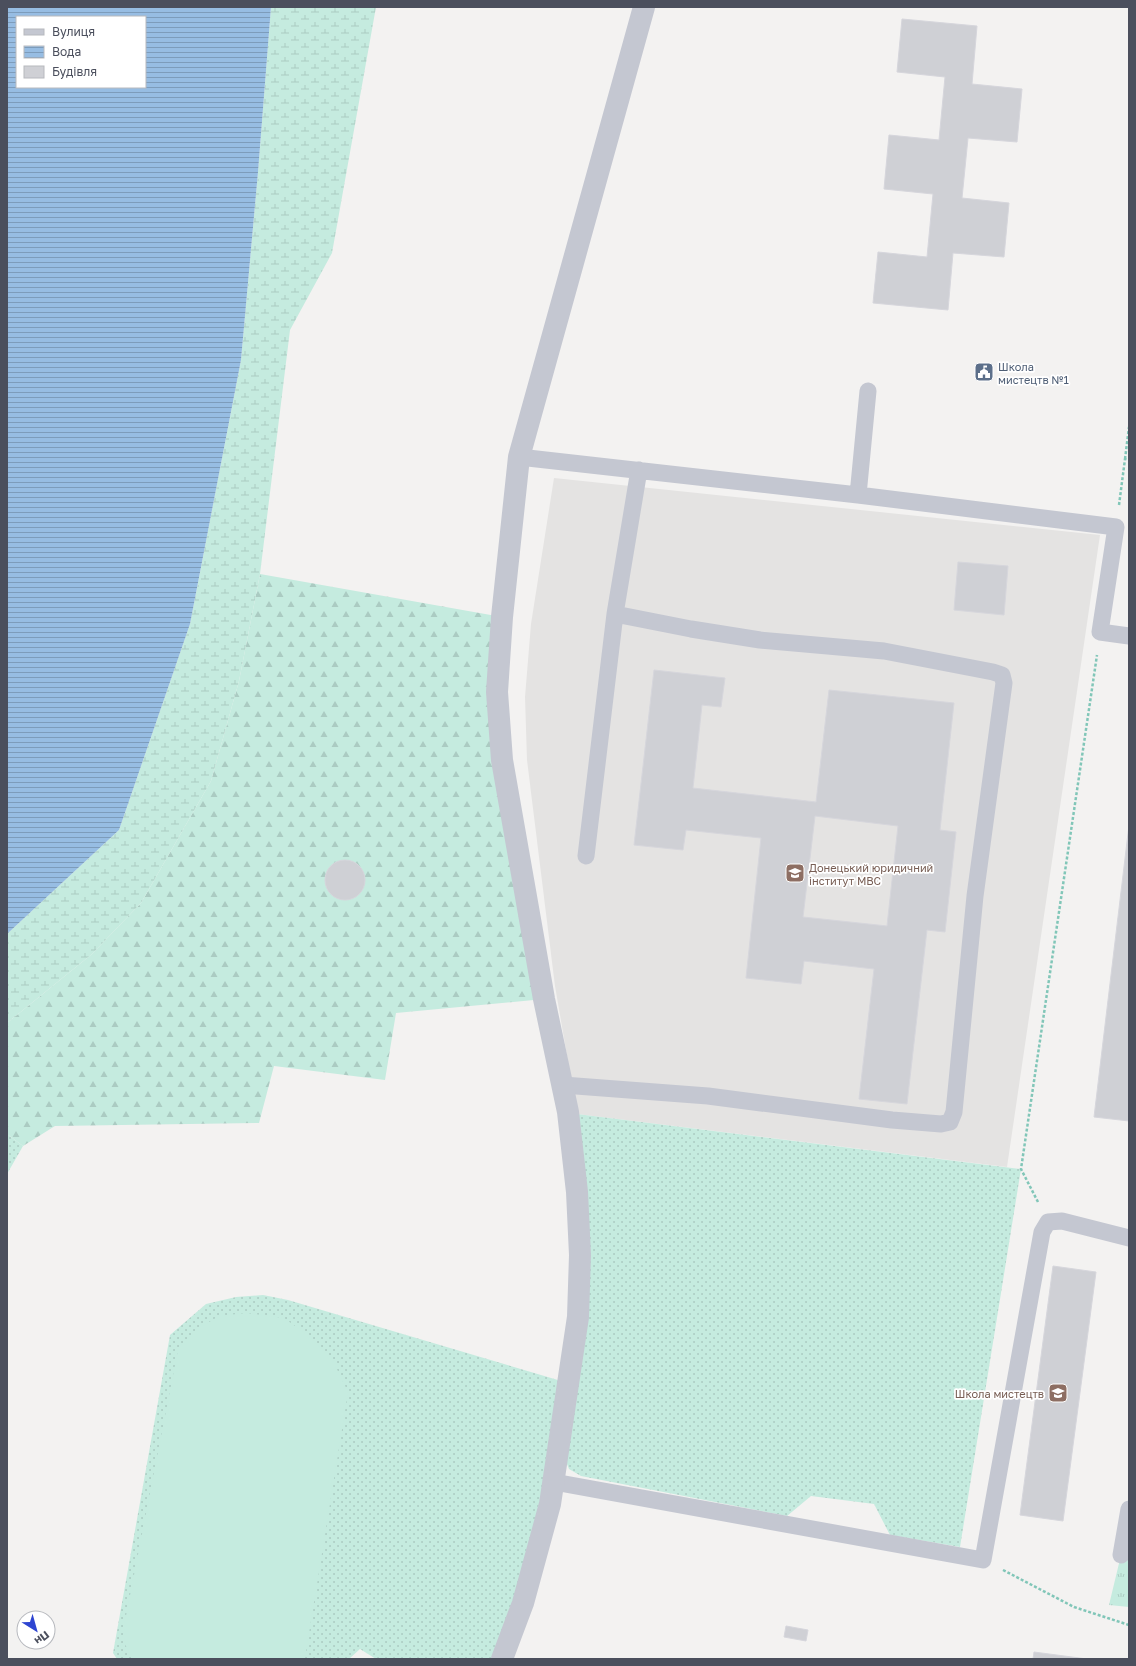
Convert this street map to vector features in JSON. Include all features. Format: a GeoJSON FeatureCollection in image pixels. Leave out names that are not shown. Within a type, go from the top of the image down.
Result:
{"type":"FeatureCollection","features":[{"type":"Feature","properties":{"kind":"street"},"geometry":{"type":"LineString","coordinates":[[502,1659],[523,1603],[550,1504],[578,1317],[580,1255],[577,1192],[563,1085],[544,1000],[502,760],[497,692],[502,617],[519,457],[644,7]]}},
{"type":"Feature","properties":{"kind":"lane"},"geometry":{"type":"LineString","coordinates":[[858,495],[868,391]]}},
{"type":"Feature","properties":{"kind":"lane"},"geometry":{"type":"LineString","coordinates":[[519,457],[1116,526],[1100,632],[1129,636]]}},
{"type":"Feature","properties":{"kind":"lane"},"geometry":{"type":"LineString","coordinates":[[586,856],[615,614],[639,470]]}},
{"type":"Feature","properties":{"kind":"lane"},"geometry":{"type":"LineString","coordinates":[[563,1085],[708,1096],[892,1120],[941,1124],[950,1122],[954,1112],[975,896],[1004,683],[1002,676],[993,672],[884,651],[760,640],[691,629],[615,614]]}},
{"type":"Feature","properties":{"kind":"lane"},"geometry":{"type":"LineString","coordinates":[[554,1482],[983,1560],[1042,1232],[1048,1222],[1062,1222],[1129,1238]]}},
{"type":"Feature","properties":{"kind":"lane"},"geometry":{"type":"LineString","coordinates":[[1121,1555],[1129,1509]]}},
{"type":"Feature","properties":{"kind":"path"},"geometry":{"type":"LineString","coordinates":[[1116,526],[1127,459],[1129,427]]}},
{"type":"Feature","properties":{"kind":"path"},"geometry":{"type":"LineString","coordinates":[[1048,1222],[1021,1169],[1100,632]]}},
{"type":"Feature","properties":{"kind":"path"},"geometry":{"type":"LineString","coordinates":[[983,1560],[1074,1607],[1129,1625]]}},
{"type":"Feature","properties":{"kind":"shaded area","name":"Донецький юридичний інститут МВС"},"geometry":{"type":"Polygon","coordinates":[[[554,478],[1100,535],[1007,1167],[577,1114],[555,986],[527,760],[525,697],[531,624],[554,478]]]}},
{"type":"Feature","properties":{"kind":"green space"},"geometry":{"type":"Polygon","coordinates":[[[271,7],[376,7],[332,253],[290,330],[260,574],[239,681],[211,781],[141,903],[92,954],[7,1023],[7,934],[119,830],[190,624],[241,360],[271,7]]]}},
{"type":"Feature","properties":{"kind":"green space"},"geometry":{"type":"Polygon","coordinates":[[[260,574],[502,617],[497,692],[544,999],[396,1013],[385,1080],[274,1066],[259,1123],[55,1126],[23,1146],[7,1134],[7,1023],[92,954],[141,903],[211,781],[239,681],[260,574]]]}},
{"type":"Feature","properties":{"kind":"green space"},"geometry":{"type":"Polygon","coordinates":[[[577,1114],[1021,1169],[960,1547],[890,1535],[874,1504],[811,1496],[787,1516],[581,1476],[569,1469],[563,1454],[577,1114]]]}},
{"type":"Feature","properties":{"kind":"green space"},"geometry":{"type":"Polygon","coordinates":[[[7,1134],[23,1146],[7,1174],[7,1134]]]}},
{"type":"Feature","properties":{"kind":"green space"},"geometry":{"type":"Polygon","coordinates":[[[263,1295],[288,1300],[568,1383],[554,1482],[502,1659],[376,1659],[360,1649],[349,1659],[117,1659],[113,1653],[170,1335],[206,1304],[236,1297],[263,1295]]]}},
{"type":"Feature","properties":{"kind":"green space"},"geometry":{"type":"Polygon","coordinates":[[[246,1313],[284,1318],[306,1334],[332,1359],[348,1392],[305,1658],[132,1659],[124,1642],[125,1621],[178,1350],[201,1327],[219,1316],[246,1313]]]}},
{"type":"Feature","properties":{"kind":"green space"},"geometry":{"type":"Polygon","coordinates":[[[1129,1509],[1129,1607],[1109,1605],[1121,1555],[1129,1509]]]}},
{"type":"Feature","properties":{"kind":"water"},"geometry":{"type":"Polygon","coordinates":[[[7,7],[271,7],[241,360],[190,624],[119,830],[7,934],[7,7]]]}},
{"type":"Feature","properties":{"kind":"building"},"geometry":{"type":"Polygon","coordinates":[[[902,19],[977,26],[972,84],[1022,89],[1017,142],[968,138],[962,198],[1009,203],[1004,257],[953,253],[948,310],[873,303],[878,252],[927,257],[933,194],[884,189],[889,135],[939,140],[945,77],[897,72],[902,19]]]}},
{"type":"Feature","properties":{"kind":"building"},"geometry":{"type":"Polygon","coordinates":[[[958,562],[1008,566],[1004,615],[954,610],[958,562]]]}},
{"type":"Feature","properties":{"kind":"building"},"geometry":{"type":"Polygon","coordinates":[[[654,670],[725,678],[721,707],[702,705],[693,788],[816,802],[829,690],[954,703],[940,830],[956,832],[945,932],[927,930],[907,1104],[859,1099],[874,969],[804,961],[801,984],[746,978],[761,838],[686,830],[683,850],[634,845],[654,670]],[[815,816],[803,917],[887,926],[898,826],[815,816]]]}},
{"type":"Feature","properties":{"kind":"building"},"geometry":{"type":"Polygon","coordinates":[[[1129,825],[1129,1121],[1094,1117],[1129,825]]]}},
{"type":"Feature","properties":{"kind":"building"},"geometry":{"type":"Polygon","coordinates":[[[345,860],[353,862],[359,866],[363,872],[365,880],[363,888],[359,894],[353,898],[345,900],[337,898],[331,894],[327,888],[325,880],[327,872],[331,866],[337,862],[345,860]]]}},
{"type":"Feature","properties":{"kind":"building","name":"Школа мистецтв"},"geometry":{"type":"Polygon","coordinates":[[[1053,1266],[1096,1272],[1063,1521],[1020,1515],[1053,1266]]]}},
{"type":"Feature","properties":{"kind":"building"},"geometry":{"type":"Polygon","coordinates":[[[786,1626],[808,1630],[806,1641],[784,1637],[786,1626]]]}},
{"type":"Feature","properties":{"kind":"building"},"geometry":{"type":"Polygon","coordinates":[[[1034,1652],[1087,1659],[1033,1659],[1034,1652]]]}},
{"type":"Feature","properties":{"kind":"place","name":"Школа мистецтв №1"},"geometry":{"type":"Point","coordinates":[984,372]}},
{"type":"Feature","properties":{"kind":"place","name":"Донецький юридичний інститут МВС"},"geometry":{"type":"Point","coordinates":[795,873]}},
{"type":"Feature","properties":{"kind":"place","name":"Школа мистецтв"},"geometry":{"type":"Point","coordinates":[1058,1393]}}]}
